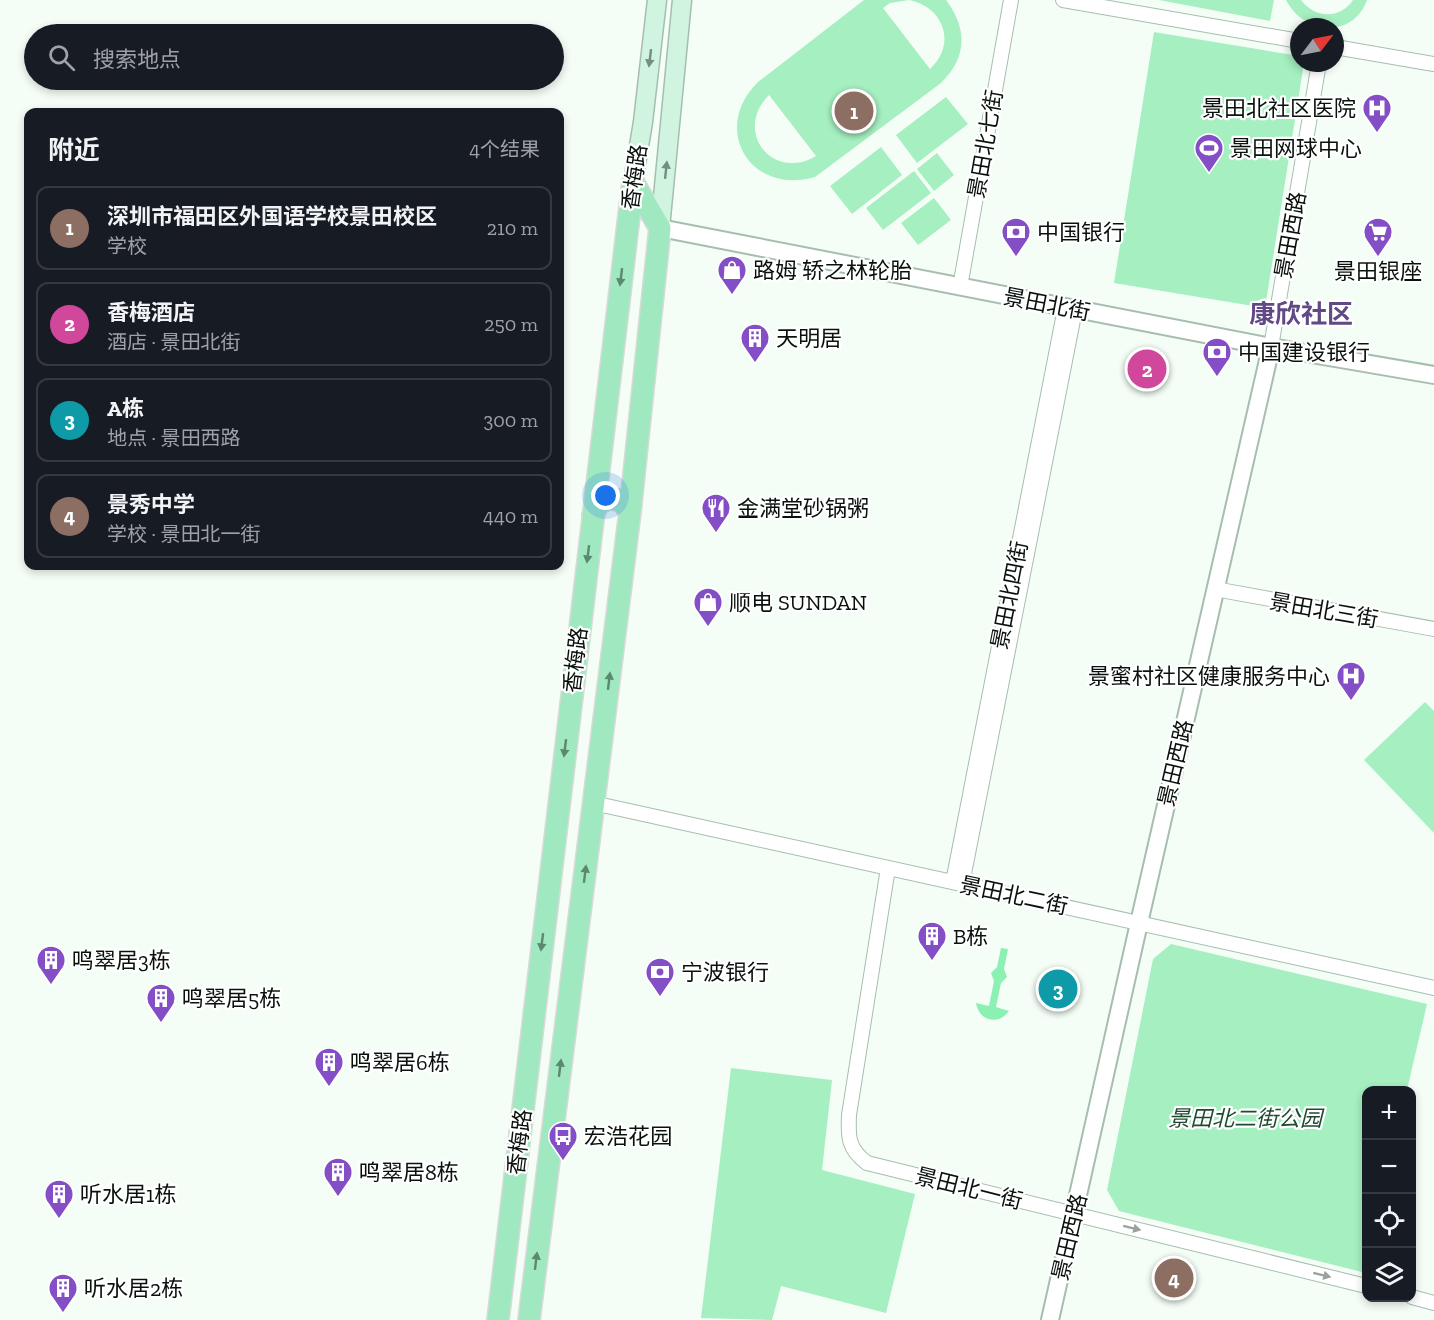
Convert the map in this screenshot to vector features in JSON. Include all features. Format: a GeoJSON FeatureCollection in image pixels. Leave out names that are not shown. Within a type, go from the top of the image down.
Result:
{"type":"FeatureCollection","features":[{"type":"Feature","properties":{"kind":"main road","name":"香梅路"},"geometry":{"type":"LineString","coordinates":[[498,1320],[592,515],[657,0]]}},
{"type":"Feature","properties":{"kind":"main road","name":"香梅路"},"geometry":{"type":"LineString","coordinates":[[529,1320],[630,512],[682,0]]}},
{"type":"Feature","properties":{"kind":"main road"},"geometry":{"type":"LineString","coordinates":[[633,182],[660,228]]}},
{"type":"Feature","properties":{"kind":"main road"},"geometry":{"type":"LineString","coordinates":[[628,219],[660,228]]}},
{"type":"Feature","properties":{"kind":"main road"},"geometry":{"type":"LineString","coordinates":[[592,515],[598,504],[609,498],[622,501],[630,512]]}},
{"type":"Feature","properties":{"kind":"main road"},"geometry":{"type":"LineString","coordinates":[[489,1320],[503,1277]]}},
{"type":"Feature","properties":{"kind":"street","name":"景田北七街"},"geometry":{"type":"LineString","coordinates":[[960,287],[1011,0]]}},
{"type":"Feature","properties":{"kind":"street"},"geometry":{"type":"LineString","coordinates":[[1063,0],[1290,39]]}},
{"type":"Feature","properties":{"kind":"street"},"geometry":{"type":"LineString","coordinates":[[1344,49],[1434,64]]}},
{"type":"Feature","properties":{"kind":"street","name":"景田西路"},"geometry":{"type":"LineString","coordinates":[[1050,1320],[1138,922],[1271,347],[1317,72]]}},
{"type":"Feature","properties":{"kind":"street","name":"景田北街"},"geometry":{"type":"LineString","coordinates":[[660,228],[1070,309],[1434,375]]}},
{"type":"Feature","properties":{"kind":"street","name":"景田北四街"},"geometry":{"type":"LineString","coordinates":[[957,883],[1070,309]]}},
{"type":"Feature","properties":{"kind":"street","name":"景田北三街"},"geometry":{"type":"LineString","coordinates":[[1215,589],[1434,629]]}},
{"type":"Feature","properties":{"kind":"street","name":"景田北二街"},"geometry":{"type":"LineString","coordinates":[[594,802],[1434,988]]}},
{"type":"Feature","properties":{"kind":"street","name":"景田北一街"},"geometry":{"type":"LineString","coordinates":[[888,868],[849,1115],[848,1134],[852,1146],[867,1163],[1362,1285]]}},
{"type":"Feature","properties":{"kind":"street"},"geometry":{"type":"LineString","coordinates":[[1416,1298],[1434,1303]]}},
{"type":"Feature","properties":{"kind":"green space"},"geometry":{"type":"Polygon","coordinates":[[[864,0],[909,0],[946,0],[961,32],[960,53],[956,64],[941,83],[815,177],[792,180],[772,177],[756,168],[744,154],[738,138],[738,119],[744,100],[758,82],[864,0]],[[909,0],[890,3],[883,8],[930,69],[943,49],[943,28],[931,10],[909,0]],[[769,95],[759,109],[755,123],[756,137],[762,149],[772,158],[785,162],[800,162],[816,156],[769,95]]]}},
{"type":"Feature","properties":{"kind":"green space"},"geometry":{"type":"Polygon","coordinates":[[[1159,0],[1274,0],[1270,21],[1159,0]]]}},
{"type":"Feature","properties":{"kind":"green space"},"geometry":{"type":"Polygon","coordinates":[[[1286,0],[1301,0],[1306,6],[1320,13],[1334,14],[1348,6],[1353,0],[1367,0],[1360,13],[1344,24],[1344,18],[1302,18],[1286,0]]]}},
{"type":"Feature","properties":{"kind":"green space","name":"景田网球中心"},"geometry":{"type":"Polygon","coordinates":[[[1154,32],[1290,55],[1290,72],[1303,72],[1265,308],[1114,283],[1154,32]]]}},
{"type":"Feature","properties":{"kind":"green space"},"geometry":{"type":"Polygon","coordinates":[[[946,97],[968,124],[917,163],[896,135],[946,97]]]}},
{"type":"Feature","properties":{"kind":"green space"},"geometry":{"type":"Polygon","coordinates":[[[881,147],[902,175],[852,214],[830,186],[881,147]]]}},
{"type":"Feature","properties":{"kind":"green space"},"geometry":{"type":"Polygon","coordinates":[[[937,153],[954,175],[934,191],[917,169],[937,153]]]}},
{"type":"Feature","properties":{"kind":"green space"},"geometry":{"type":"Polygon","coordinates":[[[914,171],[931,193],[883,230],[866,208],[914,171]]]}},
{"type":"Feature","properties":{"kind":"green space"},"geometry":{"type":"Polygon","coordinates":[[[934,198],[951,220],[918,245],[901,223],[934,198]]]}},
{"type":"Feature","properties":{"kind":"green space"},"geometry":{"type":"Polygon","coordinates":[[[1425,702],[1434,711],[1434,833],[1364,760],[1425,702]]]}},
{"type":"Feature","properties":{"kind":"green space","name":"景田北二街公园"},"geometry":{"type":"Polygon","coordinates":[[[1171,944],[1427,1004],[1408,1086],[1362,1086],[1362,1272],[1119,1211],[1107,1190],[1153,959],[1171,944]]]}},
{"type":"Feature","properties":{"kind":"green space"},"geometry":{"type":"Polygon","coordinates":[[[731,1068],[832,1080],[822,1170],[915,1194],[886,1313],[781,1286],[772,1320],[701,1318],[731,1068]]]}},
{"type":"Feature","properties":{"kind":"shaded area"},"geometry":{"type":"Polygon","coordinates":[[[1001,948],[1008,949],[1004,969],[1007,977],[1001,983],[996,1007],[1009,1011],[1005,1016],[995,1020],[981,1014],[976,1003],[989,1006],[994,981],[991,973],[997,967],[1001,948]]]}},
{"type":"Feature","properties":{"kind":"place","name":"深圳市福田区外国语学校景田校区"},"geometry":{"type":"Point","coordinates":[854,111]}},
{"type":"Feature","properties":{"kind":"place","name":"景田北社区医院"},"geometry":{"type":"Point","coordinates":[1377,134]}},
{"type":"Feature","properties":{"kind":"place","name":"景田网球中心"},"geometry":{"type":"Point","coordinates":[1209,174]}},
{"type":"Feature","properties":{"kind":"place","name":"中国银行"},"geometry":{"type":"Point","coordinates":[1016,258]}},
{"type":"Feature","properties":{"kind":"place","name":"景田银座"},"geometry":{"type":"Point","coordinates":[1378,258]}},
{"type":"Feature","properties":{"kind":"place","name":"路姆 轿之林轮胎"},"geometry":{"type":"Point","coordinates":[732,296]}},
{"type":"Feature","properties":{"kind":"place","name":"天明居"},"geometry":{"type":"Point","coordinates":[755,364]}},
{"type":"Feature","properties":{"kind":"place","name":"香梅酒店"},"geometry":{"type":"Point","coordinates":[1147,369]}},
{"type":"Feature","properties":{"kind":"place","name":"中国建设银行"},"geometry":{"type":"Point","coordinates":[1217,378]}},
{"type":"Feature","properties":{"kind":"place","name":"金满堂砂锅粥"},"geometry":{"type":"Point","coordinates":[716,534]}},
{"type":"Feature","properties":{"kind":"place","name":"顺电 SUNDAN"},"geometry":{"type":"Point","coordinates":[708,628]}},
{"type":"Feature","properties":{"kind":"place","name":"景蜜村社区健康服务中心"},"geometry":{"type":"Point","coordinates":[1351,702]}},
{"type":"Feature","properties":{"kind":"place","name":"B栋"},"geometry":{"type":"Point","coordinates":[932,962]}},
{"type":"Feature","properties":{"kind":"place","name":"鸣翠居3栋"},"geometry":{"type":"Point","coordinates":[51,986]}},
{"type":"Feature","properties":{"kind":"place","name":"A栋"},"geometry":{"type":"Point","coordinates":[1058,989]}},
{"type":"Feature","properties":{"kind":"place","name":"宁波银行"},"geometry":{"type":"Point","coordinates":[660,998]}},
{"type":"Feature","properties":{"kind":"place","name":"鸣翠居5栋"},"geometry":{"type":"Point","coordinates":[161,1024]}},
{"type":"Feature","properties":{"kind":"place","name":"鸣翠居6栋"},"geometry":{"type":"Point","coordinates":[329,1088]}},
{"type":"Feature","properties":{"kind":"place","name":"宏浩花园"},"geometry":{"type":"Point","coordinates":[563,1162]}},
{"type":"Feature","properties":{"kind":"place","name":"鸣翠居8栋"},"geometry":{"type":"Point","coordinates":[338,1198]}},
{"type":"Feature","properties":{"kind":"place","name":"听水居1栋"},"geometry":{"type":"Point","coordinates":[59,1220]}},
{"type":"Feature","properties":{"kind":"place","name":"景秀中学"},"geometry":{"type":"Point","coordinates":[1174,1278]}},
{"type":"Feature","properties":{"kind":"place","name":"听水居2栋"},"geometry":{"type":"Point","coordinates":[63,1314]}},
{"type":"Feature","properties":{"kind":"district","name":"康欣社区"},"geometry":{"type":"Point","coordinates":[1301,314]}}]}
